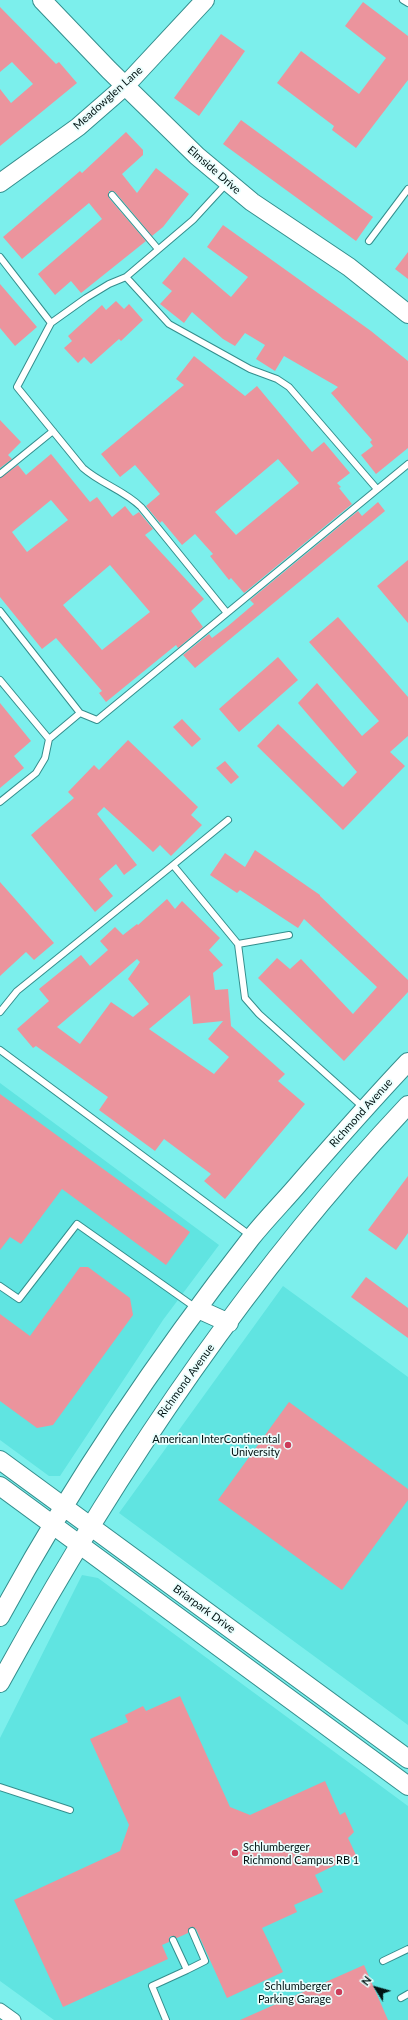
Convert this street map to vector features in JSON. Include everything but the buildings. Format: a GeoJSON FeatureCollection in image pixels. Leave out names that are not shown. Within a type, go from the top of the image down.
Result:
{"type":"FeatureCollection","features":[{"type":"Feature","properties":{"kind":"street","name":"Elmside Drive"},"geometry":{"type":"LineString","coordinates":[[42,0],[125,86],[197,156],[252,202],[314,242],[349,267],[408,314]]}},
{"type":"Feature","properties":{"kind":"street","name":"Meadowglen Lane"},"geometry":{"type":"LineString","coordinates":[[0,183],[78,127],[125,86],[205,0]]}},
{"type":"Feature","properties":{"kind":"street","name":"Richmond Avenue"},"geometry":{"type":"LineString","coordinates":[[0,1617],[63,1506],[142,1387],[198,1309],[252,1237],[364,1108],[408,1062]]}},
{"type":"Feature","properties":{"kind":"street","name":"Richmond Avenue"},"geometry":{"type":"LineString","coordinates":[[0,1683],[91,1525],[141,1445],[295,1235],[408,1105]]}},
{"type":"Feature","properties":{"kind":"street"},"geometry":{"type":"LineString","coordinates":[[364,1108],[386,1129]]}},
{"type":"Feature","properties":{"kind":"street"},"geometry":{"type":"LineString","coordinates":[[198,1309],[229,1323]]}},
{"type":"Feature","properties":{"kind":"street","name":"Briarpark Drive"},"geometry":{"type":"LineString","coordinates":[[0,1460],[91,1525],[408,1759]]}},
{"type":"Feature","properties":{"kind":"street","name":"Briarpark Drive"},"geometry":{"type":"LineString","coordinates":[[0,1486],[408,1786]]}},
{"type":"Feature","properties":{"kind":"street"},"geometry":{"type":"LineString","coordinates":[[0,2010],[14,2020]]}},
{"type":"Feature","properties":{"kind":"lane"},"geometry":{"type":"LineString","coordinates":[[403,0],[408,3]]}},
{"type":"Feature","properties":{"kind":"lane"},"geometry":{"type":"LineString","coordinates":[[227,613],[141,507],[131,497],[94,478],[83,468],[17,387],[51,323],[91,295],[126,277],[193,220],[228,182]]}},
{"type":"Feature","properties":{"kind":"lane"},"geometry":{"type":"LineString","coordinates":[[369,241],[408,189]]}},
{"type":"Feature","properties":{"kind":"lane"},"geometry":{"type":"LineString","coordinates":[[112,195],[158,249]]}},
{"type":"Feature","properties":{"kind":"lane"},"geometry":{"type":"LineString","coordinates":[[0,257],[51,323]]}},
{"type":"Feature","properties":{"kind":"lane"},"geometry":{"type":"LineString","coordinates":[[126,277],[169,324],[250,369],[277,379],[289,387],[377,489]]}},
{"type":"Feature","properties":{"kind":"lane"},"geometry":{"type":"LineString","coordinates":[[0,474],[53,431]]}},
{"type":"Feature","properties":{"kind":"lane"},"geometry":{"type":"LineString","coordinates":[[0,612],[80,714],[97,720],[408,464]]}},
{"type":"Feature","properties":{"kind":"lane"},"geometry":{"type":"LineString","coordinates":[[0,680],[49,739]]}},
{"type":"Feature","properties":{"kind":"lane"},"geometry":{"type":"LineString","coordinates":[[0,802],[36,773],[45,758],[49,739],[80,714]]}},
{"type":"Feature","properties":{"kind":"lane"},"geometry":{"type":"LineString","coordinates":[[0,1012],[17,991],[228,820]]}},
{"type":"Feature","properties":{"kind":"lane"},"geometry":{"type":"LineString","coordinates":[[173,865],[238,944],[245,998],[259,1014],[364,1108]]}},
{"type":"Feature","properties":{"kind":"lane"},"geometry":{"type":"LineString","coordinates":[[238,944],[289,934]]}},
{"type":"Feature","properties":{"kind":"lane"},"geometry":{"type":"LineString","coordinates":[[0,1050],[252,1237]]}},
{"type":"Feature","properties":{"kind":"lane"},"geometry":{"type":"LineString","coordinates":[[0,1286],[19,1299],[77,1224],[198,1309]]}},
{"type":"Feature","properties":{"kind":"lane"},"geometry":{"type":"LineString","coordinates":[[0,1787],[70,1810]]}},
{"type":"Feature","properties":{"kind":"lane"},"geometry":{"type":"LineString","coordinates":[[166,2020],[152,1986],[205,1962],[192,1931]]}},
{"type":"Feature","properties":{"kind":"lane"},"geometry":{"type":"LineString","coordinates":[[173,1940],[187,1970]]}},
{"type":"Feature","properties":{"kind":"lane"},"geometry":{"type":"LineString","coordinates":[[383,1961],[408,1949]]}},
{"type":"Feature","properties":{"kind":"lane"},"geometry":{"type":"LineString","coordinates":[[400,1998],[408,1994]]}},
{"type":"Feature","properties":{"kind":"shaded area"},"geometry":{"type":"Polygon","coordinates":[[[0,1083],[219,1245],[163,1320],[60,1476],[49,1476],[0,1440],[0,1083]]]}},
{"type":"Feature","properties":{"kind":"shaded area","name":"American InterContinental University"},"geometry":{"type":"Polygon","coordinates":[[[283,1286],[408,1377],[408,1725],[119,1513],[283,1286]]]}},
{"type":"Feature","properties":{"kind":"shaded area"},"geometry":{"type":"Polygon","coordinates":[[[82,1575],[98,1578],[408,1806],[408,2020],[54,2020],[0,1981],[0,1738],[82,1575]]]}},
{"type":"Feature","properties":{"kind":"place","name":"American InterContinental University"},"geometry":{"type":"Point","coordinates":[288,1445]}},
{"type":"Feature","properties":{"kind":"place","name":"Schlumberger Richmond Campus RB 1"},"geometry":{"type":"Point","coordinates":[235,1853]}},
{"type":"Feature","properties":{"kind":"place","name":"Schlumberger Parking Garage"},"geometry":{"type":"Point","coordinates":[339,1992]}}]}
